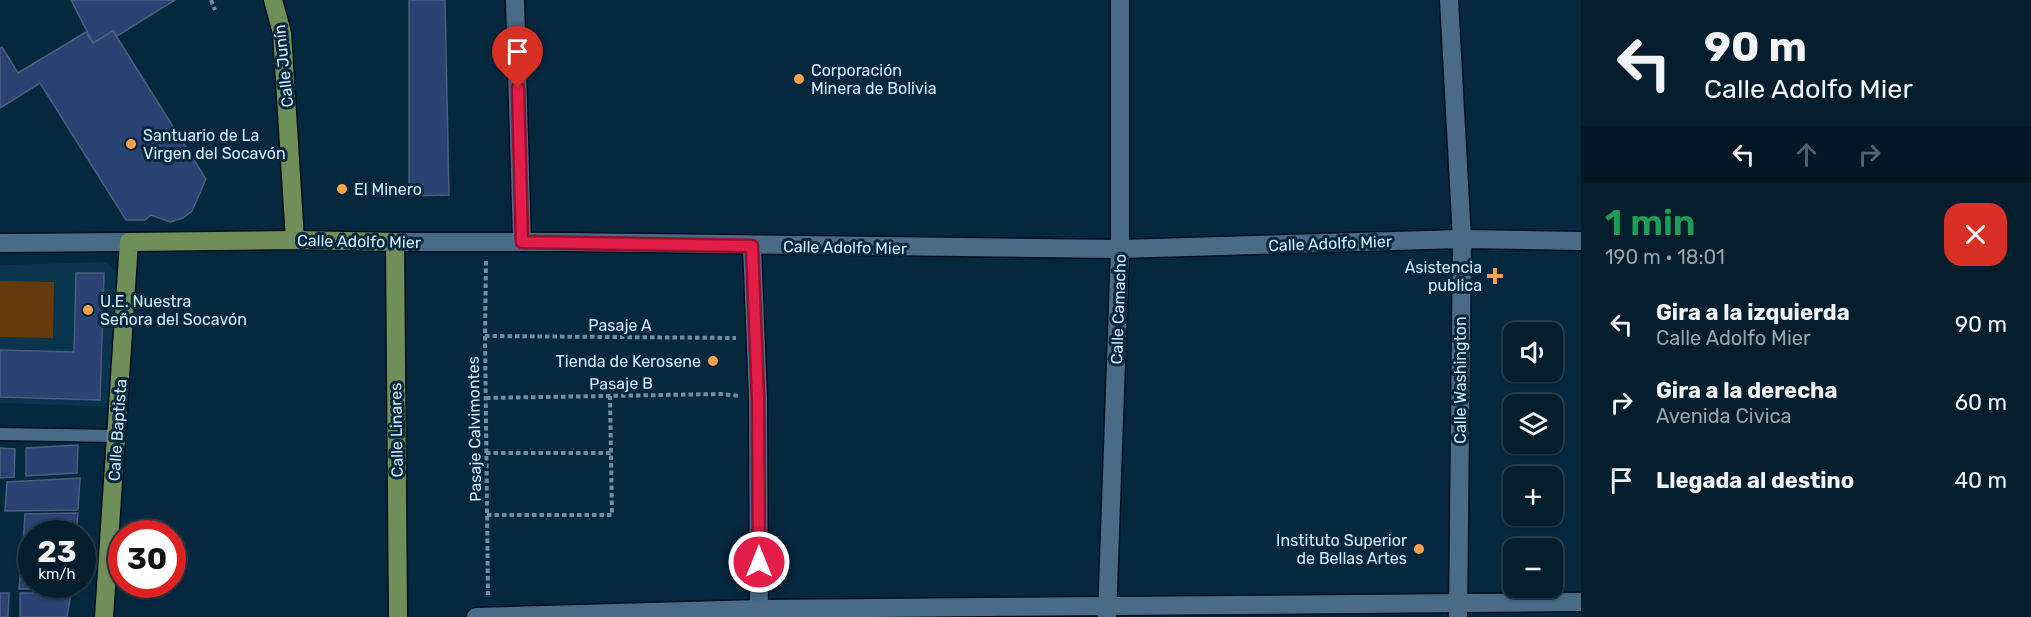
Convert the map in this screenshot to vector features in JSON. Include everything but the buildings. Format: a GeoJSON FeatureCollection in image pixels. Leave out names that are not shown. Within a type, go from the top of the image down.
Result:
{"type":"FeatureCollection","features":[{"type":"Feature","properties":{"kind":"main road","name":"Calle Junín"},"geometry":{"type":"LineString","coordinates":[[273,0],[282,33],[295,240]]}},
{"type":"Feature","properties":{"kind":"main road"},"geometry":{"type":"LineString","coordinates":[[515,0],[522,242]]}},
{"type":"Feature","properties":{"kind":"main road","name":"Calle Camacho"},"geometry":{"type":"LineString","coordinates":[[1107,611],[1120,249],[1120,0]]}},
{"type":"Feature","properties":{"kind":"main road","name":"Calle Washington"},"geometry":{"type":"LineString","coordinates":[[1449,0],[1462,239],[1458,609]]}},
{"type":"Feature","properties":{"kind":"main road","name":"Calle Adolfo Mier"},"geometry":{"type":"LineString","coordinates":[[0,243],[295,240],[1120,249],[1462,239],[1581,241]]}},
{"type":"Feature","properties":{"kind":"main road","name":"Calle Baptista"},"geometry":{"type":"LineString","coordinates":[[104,617],[129,242]]}},
{"type":"Feature","properties":{"kind":"main road","name":"Calle Linares"},"geometry":{"type":"LineString","coordinates":[[394,242],[398,617]]}},
{"type":"Feature","properties":{"kind":"main road"},"geometry":{"type":"LineString","coordinates":[[752,246],[758,398],[759,613]]}},
{"type":"Feature","properties":{"kind":"main road"},"geometry":{"type":"LineString","coordinates":[[482,617],[1458,609],[1581,602]]}},
{"type":"Feature","properties":{"kind":"lane"},"geometry":{"type":"LineString","coordinates":[[0,434],[117,436]]}},
{"type":"Feature","properties":{"kind":"path"},"geometry":{"type":"LineString","coordinates":[[211,0],[215,10]]}},
{"type":"Feature","properties":{"kind":"path","name":"Pasaje Calvimontes"},"geometry":{"type":"LineString","coordinates":[[482,617],[487,515],[486,242]]}},
{"type":"Feature","properties":{"kind":"path","name":"Pasaje A"},"geometry":{"type":"LineString","coordinates":[[485,336],[755,337]]}},
{"type":"Feature","properties":{"kind":"path","name":"Pasaje B"},"geometry":{"type":"LineString","coordinates":[[485,398],[722,394],[758,398]]}},
{"type":"Feature","properties":{"kind":"path"},"geometry":{"type":"LineString","coordinates":[[487,515],[612,514],[610,396]]}},
{"type":"Feature","properties":{"kind":"path"},"geometry":{"type":"LineString","coordinates":[[486,453],[611,453]]}},
{"type":"Feature","properties":{"kind":"shaded area"},"geometry":{"type":"Polygon","coordinates":[[[106,262],[116,272],[111,407],[0,403],[0,265],[106,262]]]}},
{"type":"Feature","properties":{"kind":"shaded area"},"geometry":{"type":"Polygon","coordinates":[[[0,281],[54,282],[53,338],[0,337],[0,281]]]}},
{"type":"Feature","properties":{"kind":"place","name":"Corporación Minera de Bolivia"},"geometry":{"type":"Point","coordinates":[799,79]}},
{"type":"Feature","properties":{"kind":"place","name":"Santuario de La Virgen del Socavón"},"geometry":{"type":"Point","coordinates":[131,144]}},
{"type":"Feature","properties":{"kind":"place","name":"El Minero"},"geometry":{"type":"Point","coordinates":[342,189]}},
{"type":"Feature","properties":{"kind":"place","name":"Asistencia publica"},"geometry":{"type":"Point","coordinates":[1495,276]}},
{"type":"Feature","properties":{"kind":"place","name":"U.E. Nuestra Señora del Socavón"},"geometry":{"type":"Point","coordinates":[88,310]}},
{"type":"Feature","properties":{"kind":"place","name":"Tienda de Kerosene"},"geometry":{"type":"Point","coordinates":[713,361]}},
{"type":"Feature","properties":{"kind":"place","name":"Instituto Superior de Bellas Artes"},"geometry":{"type":"Point","coordinates":[1419,549]}},
{"type":"Feature","properties":{"kind":"route"},"geometry":{"type":"LineString","coordinates":[[518,88],[522,242],[752,246],[758,398],[759,562]]}}]}
